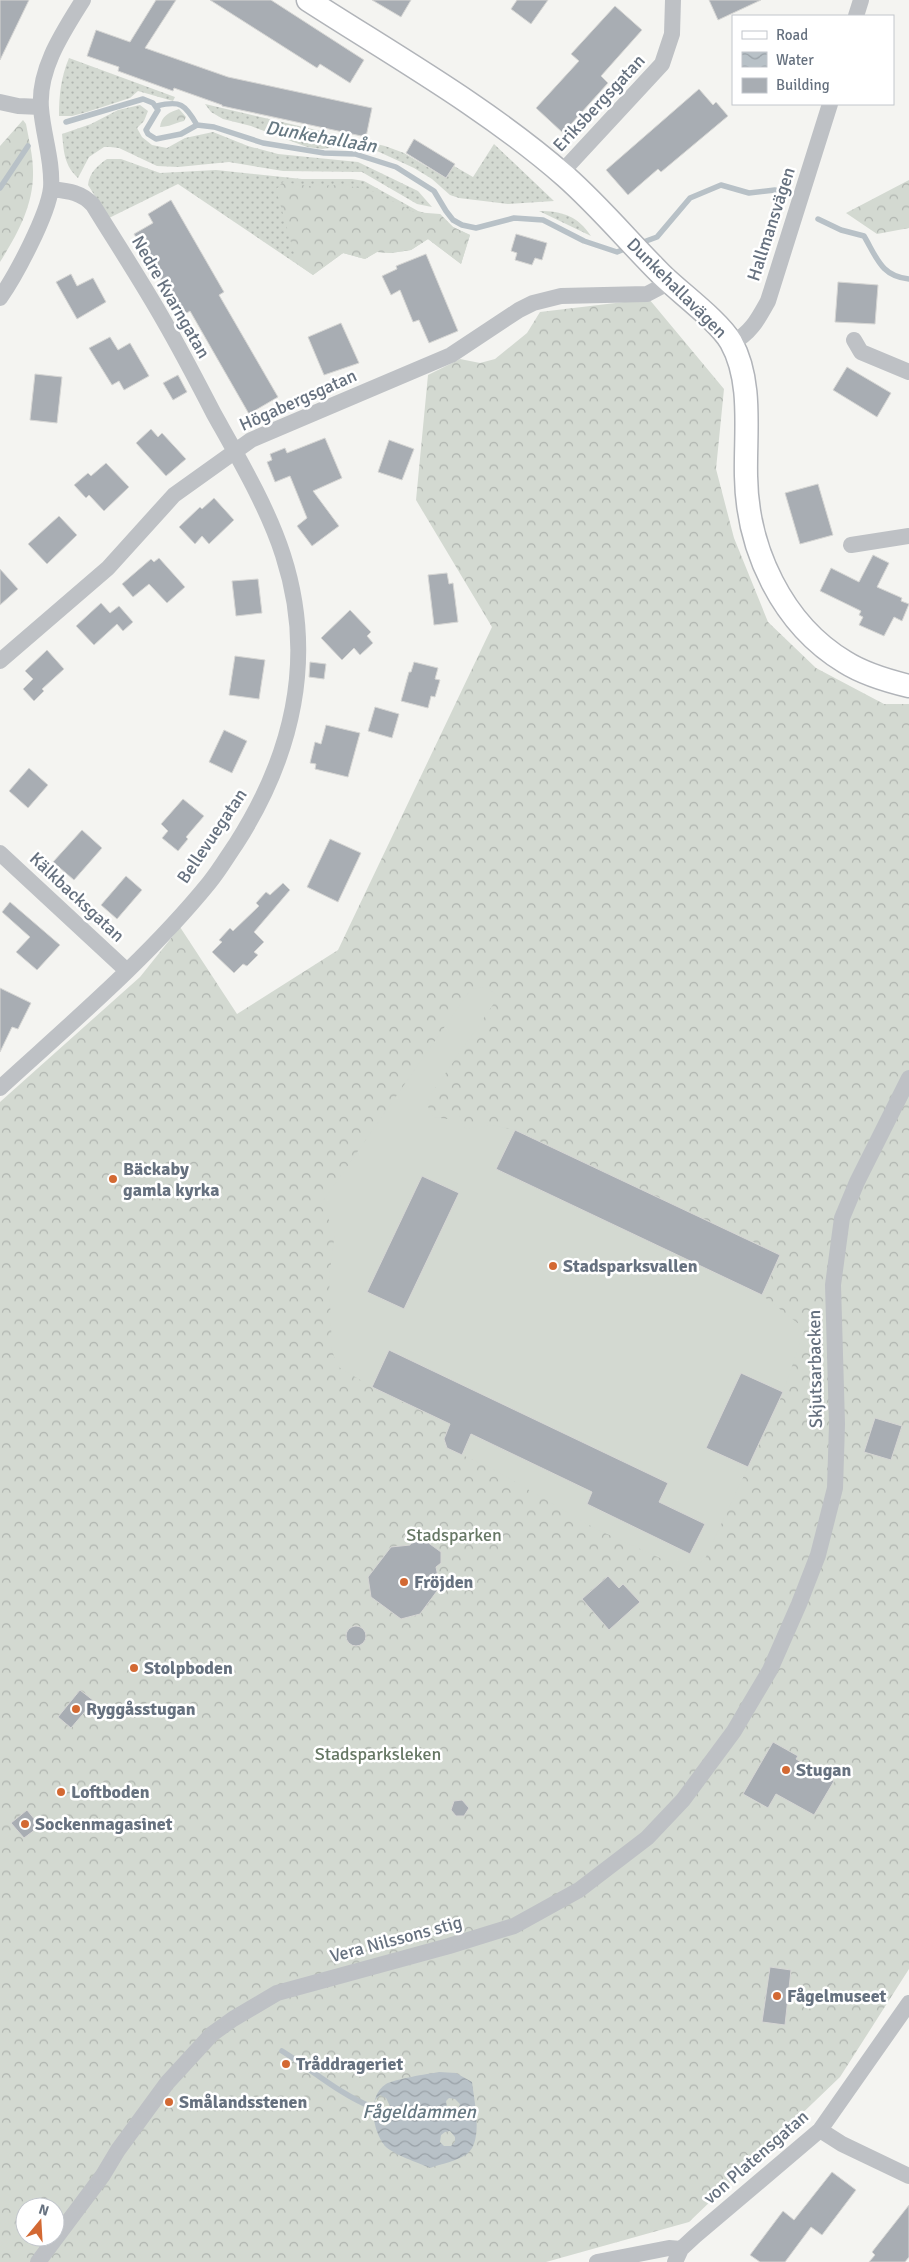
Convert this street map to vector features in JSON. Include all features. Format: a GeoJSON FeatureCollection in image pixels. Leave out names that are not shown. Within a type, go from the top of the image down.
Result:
{"type":"FeatureCollection","features":[{"type":"Feature","properties":{"kind":"street"},"geometry":{"type":"LineString","coordinates":[[0,298],[10,283],[40,222],[51,189],[41,107],[42,82],[51,56],[83,0]]}},
{"type":"Feature","properties":{"kind":"street","name":"Dunkehallavägen"},"geometry":{"type":"LineString","coordinates":[[308,0],[488,116],[561,173],[650,263],[725,333],[732,343],[741,370],[746,405],[746,480],[752,529],[769,577],[788,610],[818,641],[846,663],[882,679],[909,686]]}},
{"type":"Feature","properties":{"kind":"street","name":"Eriksbergsgatan"},"geometry":{"type":"LineString","coordinates":[[561,173],[662,64],[672,34],[673,0]]}},
{"type":"Feature","properties":{"kind":"street"},"geometry":{"type":"LineString","coordinates":[[856,15],[861,0]]}},
{"type":"Feature","properties":{"kind":"street"},"geometry":{"type":"LineString","coordinates":[[0,102],[18,106],[41,107]]}},
{"type":"Feature","properties":{"kind":"street","name":"Hallmansvägen"},"geometry":{"type":"LineString","coordinates":[[732,343],[743,338],[752,328],[768,301],[830,105]]}},
{"type":"Feature","properties":{"kind":"street","name":"Nedre Kvarngatan"},"geometry":{"type":"LineString","coordinates":[[51,189],[86,197],[93,206],[163,320],[235,452]]}},
{"type":"Feature","properties":{"kind":"street","name":"Högabergsgatan"},"geometry":{"type":"LineString","coordinates":[[0,661],[108,568],[174,495],[251,440],[451,355],[519,310],[533,304],[571,296],[646,294],[670,282]]}},
{"type":"Feature","properties":{"kind":"street"},"geometry":{"type":"LineString","coordinates":[[854,340],[861,352],[909,372]]}},
{"type":"Feature","properties":{"kind":"street","name":"Bellevuegatan"},"geometry":{"type":"LineString","coordinates":[[0,1088],[171,926],[210,881],[246,828],[263,798],[276,765],[294,709],[299,666],[298,630],[292,592],[282,553],[235,452]]}},
{"type":"Feature","properties":{"kind":"street"},"geometry":{"type":"LineString","coordinates":[[851,545],[909,536]]}},
{"type":"Feature","properties":{"kind":"street","name":"Kälkbacksgatan"},"geometry":{"type":"LineString","coordinates":[[0,853],[126,970]]}},
{"type":"Feature","properties":{"kind":"street","name":"Skjutsarbacken"},"geometry":{"type":"LineString","coordinates":[[772,1663],[818,1555],[834,1488],[837,1424],[833,1285],[842,1218],[857,1182],[909,1078]]}},
{"type":"Feature","properties":{"kind":"street","name":"Vera Nilssons stig"},"geometry":{"type":"LineString","coordinates":[[38,2262],[103,2175],[118,2150],[164,2086],[212,2034],[277,1993],[449,1946],[514,1926],[579,1890],[647,1838],[683,1800],[734,1730],[772,1663]]}},
{"type":"Feature","properties":{"kind":"street","name":"von Platensgatan"},"geometry":{"type":"LineString","coordinates":[[678,2256],[820,2130],[909,2003]]}},
{"type":"Feature","properties":{"kind":"street"},"geometry":{"type":"LineString","coordinates":[[820,2130],[842,2144],[909,2176]]}},
{"type":"Feature","properties":{"kind":"street"},"geometry":{"type":"LineString","coordinates":[[597,2262],[668,2248],[678,2256]]}},
{"type":"Feature","properties":{"kind":"green space"},"geometry":{"type":"Polygon","coordinates":[[[69,58],[175,97],[173,101],[138,91],[130,98],[87,112],[72,116],[59,116],[61,86],[69,58]]]}},
{"type":"Feature","properties":{"kind":"green space"},"geometry":{"type":"Polygon","coordinates":[[[205,104],[385,146],[404,153],[446,178],[454,166],[473,177],[494,144],[554,201],[508,204],[459,198],[450,195],[432,179],[414,168],[377,151],[350,145],[322,149],[307,147],[251,126],[223,119],[211,112],[205,104]]]}},
{"type":"Feature","properties":{"kind":"green space"},"geometry":{"type":"Polygon","coordinates":[[[140,105],[148,111],[144,121],[137,128],[142,137],[152,145],[167,148],[185,138],[213,132],[248,146],[278,154],[358,162],[418,191],[432,207],[417,204],[362,172],[283,171],[229,162],[178,167],[157,166],[119,148],[110,147],[104,147],[89,157],[78,178],[67,163],[62,134],[91,124],[118,110],[140,105]]]}},
{"type":"Feature","properties":{"kind":"green space"},"geometry":{"type":"Polygon","coordinates":[[[179,109],[186,117],[184,121],[160,127],[164,117],[179,109]]]}},
{"type":"Feature","properties":{"kind":"green space"},"geometry":{"type":"Polygon","coordinates":[[[23,120],[26,124],[32,160],[33,184],[23,219],[0,262],[0,146],[23,120]]]}},
{"type":"Feature","properties":{"kind":"green space"},"geometry":{"type":"Polygon","coordinates":[[[107,159],[121,159],[160,173],[216,170],[302,179],[352,179],[364,181],[418,211],[428,214],[440,214],[453,227],[470,235],[461,264],[428,239],[411,250],[391,253],[377,252],[365,259],[343,253],[313,275],[178,184],[109,218],[88,185],[90,177],[95,170],[107,159]]]}},
{"type":"Feature","properties":{"kind":"green space"},"geometry":{"type":"Polygon","coordinates":[[[909,180],[909,228],[877,234],[846,213],[909,180]]]}},
{"type":"Feature","properties":{"kind":"green space"},"geometry":{"type":"Polygon","coordinates":[[[283,182],[308,186],[343,185],[370,190],[414,212],[440,214],[453,227],[470,235],[461,264],[428,239],[411,250],[391,253],[377,252],[365,259],[343,253],[313,275],[297,264],[276,189],[283,182]]]}},
{"type":"Feature","properties":{"kind":"green space"},"geometry":{"type":"Polygon","coordinates":[[[539,211],[555,212],[569,216],[581,224],[591,236],[539,211]]]}},
{"type":"Feature","properties":{"kind":"green space","name":"Stadsparken"},"geometry":{"type":"Polygon","coordinates":[[[649,299],[724,389],[716,469],[734,538],[768,622],[816,668],[884,704],[909,704],[909,1969],[840,2077],[689,2222],[546,2262],[0,2262],[0,1102],[140,977],[180,927],[237,1014],[338,950],[492,627],[416,500],[428,375],[460,359],[480,363],[495,359],[527,333],[540,312],[649,299]]]}},
{"type":"Feature","properties":{"kind":"green space","name":"Stadsparksvallen"},"geometry":{"type":"Polygon","coordinates":[[[485,987],[499,996],[429,1097],[427,1105],[434,1117],[447,1119],[459,1115],[465,1129],[492,1125],[515,1130],[780,1255],[762,1295],[805,1329],[783,1392],[704,1561],[682,1568],[596,1529],[493,1469],[447,1448],[444,1439],[450,1424],[372,1387],[337,1366],[332,1350],[329,1278],[335,1232],[321,1204],[471,989],[485,987]]]}},
{"type":"Feature","properties":{"kind":"water","name":"Fågeldammen"},"geometry":{"type":"Polygon","coordinates":[[[439,2072],[456,2073],[472,2082],[477,2131],[472,2148],[467,2154],[430,2168],[399,2155],[385,2146],[375,2123],[374,2105],[375,2100],[376,2096],[386,2084],[439,2072]],[[380,2095],[375,2100],[376,2113],[381,2124],[385,2126],[391,2122],[391,2108],[386,2098],[380,2095]],[[449,2098],[446,2101],[451,2116],[456,2116],[460,2104],[455,2099],[449,2098]],[[450,2131],[441,2135],[440,2142],[444,2146],[451,2146],[455,2142],[455,2137],[450,2131]]]}},
{"type":"Feature","properties":{"kind":"building"},"geometry":{"type":"Polygon","coordinates":[[[0,0],[29,0],[0,60],[0,0]]]}},
{"type":"Feature","properties":{"kind":"building"},"geometry":{"type":"Polygon","coordinates":[[[156,0],[176,0],[145,48],[228,77],[372,108],[366,137],[222,106],[174,88],[173,91],[118,71],[119,67],[87,56],[96,30],[130,42],[156,0]]]}},
{"type":"Feature","properties":{"kind":"building"},"geometry":{"type":"Polygon","coordinates":[[[210,0],[271,0],[364,60],[350,83],[320,64],[317,68],[210,0]]]}},
{"type":"Feature","properties":{"kind":"building"},"geometry":{"type":"Polygon","coordinates":[[[372,0],[411,0],[401,17],[372,0]]]}},
{"type":"Feature","properties":{"kind":"building"},"geometry":{"type":"Polygon","coordinates":[[[517,0],[548,0],[531,24],[511,9],[517,0]]]}},
{"type":"Feature","properties":{"kind":"building"},"geometry":{"type":"Polygon","coordinates":[[[709,0],[761,0],[718,20],[709,0]]]}},
{"type":"Feature","properties":{"kind":"building"},"geometry":{"type":"Polygon","coordinates":[[[615,6],[642,30],[601,76],[608,83],[563,133],[536,108],[579,61],[571,54],[615,6]]]}},
{"type":"Feature","properties":{"kind":"building"},"geometry":{"type":"Polygon","coordinates":[[[699,89],[713,105],[716,102],[728,116],[661,172],[658,169],[628,195],[606,170],[699,89]]]}},
{"type":"Feature","properties":{"kind":"building"},"geometry":{"type":"Polygon","coordinates":[[[414,139],[455,164],[446,178],[406,153],[414,139]]]}},
{"type":"Feature","properties":{"kind":"building"},"geometry":{"type":"Polygon","coordinates":[[[171,200],[224,292],[219,295],[278,397],[249,414],[190,311],[182,316],[134,234],[153,223],[148,214],[171,200]]]}},
{"type":"Feature","properties":{"kind":"building"},"geometry":{"type":"Polygon","coordinates":[[[516,234],[547,243],[542,260],[535,258],[532,265],[515,260],[517,253],[511,251],[516,234]]]}},
{"type":"Feature","properties":{"kind":"building"},"geometry":{"type":"Polygon","coordinates":[[[426,254],[458,331],[429,343],[419,320],[413,322],[400,290],[391,295],[382,276],[397,269],[396,266],[426,254]]]}},
{"type":"Feature","properties":{"kind":"building"},"geometry":{"type":"Polygon","coordinates":[[[71,274],[77,286],[93,278],[106,302],[77,319],[56,282],[71,274]]]}},
{"type":"Feature","properties":{"kind":"building"},"geometry":{"type":"Polygon","coordinates":[[[838,282],[878,285],[875,324],[835,322],[838,282]]]}},
{"type":"Feature","properties":{"kind":"building"},"geometry":{"type":"Polygon","coordinates":[[[341,323],[359,363],[324,375],[308,337],[341,323]]]}},
{"type":"Feature","properties":{"kind":"building"},"geometry":{"type":"Polygon","coordinates":[[[110,337],[118,350],[130,343],[149,376],[124,390],[119,381],[112,385],[89,348],[110,337]]]}},
{"type":"Feature","properties":{"kind":"building"},"geometry":{"type":"Polygon","coordinates":[[[847,367],[891,393],[877,417],[833,390],[847,367]]]}},
{"type":"Feature","properties":{"kind":"building"},"geometry":{"type":"Polygon","coordinates":[[[35,374],[62,377],[57,423],[30,420],[35,374]]]}},
{"type":"Feature","properties":{"kind":"building"},"geometry":{"type":"Polygon","coordinates":[[[178,375],[187,392],[173,400],[163,383],[178,375]]]}},
{"type":"Feature","properties":{"kind":"building"},"geometry":{"type":"Polygon","coordinates":[[[151,429],[158,437],[162,433],[186,459],[166,476],[136,443],[151,429]]]}},
{"type":"Feature","properties":{"kind":"building"},"geometry":{"type":"Polygon","coordinates":[[[325,438],[342,478],[313,491],[339,526],[312,546],[297,526],[307,518],[290,476],[275,482],[267,462],[272,460],[270,454],[285,448],[287,453],[325,438]]]}},
{"type":"Feature","properties":{"kind":"building"},"geometry":{"type":"Polygon","coordinates":[[[389,440],[414,449],[402,480],[378,472],[389,440]]]}},
{"type":"Feature","properties":{"kind":"building"},"geometry":{"type":"Polygon","coordinates":[[[106,463],[129,487],[104,511],[89,495],[86,498],[74,485],[88,473],[91,476],[106,463]]]}},
{"type":"Feature","properties":{"kind":"building"},"geometry":{"type":"Polygon","coordinates":[[[818,484],[833,535],[800,544],[785,493],[818,484]]]}},
{"type":"Feature","properties":{"kind":"building"},"geometry":{"type":"Polygon","coordinates":[[[214,498],[234,520],[209,544],[202,536],[195,544],[179,527],[200,507],[202,509],[214,498]]]}},
{"type":"Feature","properties":{"kind":"building"},"geometry":{"type":"Polygon","coordinates":[[[59,516],[77,535],[47,564],[28,544],[59,516]]]}},
{"type":"Feature","properties":{"kind":"building"},"geometry":{"type":"Polygon","coordinates":[[[873,555],[889,563],[877,587],[902,598],[901,601],[909,604],[902,621],[894,617],[884,636],[859,625],[863,617],[859,615],[861,611],[820,591],[831,568],[859,582],[873,555]]]}},
{"type":"Feature","properties":{"kind":"building"},"geometry":{"type":"Polygon","coordinates":[[[159,558],[185,587],[167,603],[149,584],[133,597],[122,584],[151,559],[154,562],[159,558]]]}},
{"type":"Feature","properties":{"kind":"building"},"geometry":{"type":"Polygon","coordinates":[[[0,569],[18,589],[0,605],[0,569]]]}},
{"type":"Feature","properties":{"kind":"building"},"geometry":{"type":"Polygon","coordinates":[[[447,573],[449,584],[453,583],[458,622],[434,625],[428,575],[447,573]]]}},
{"type":"Feature","properties":{"kind":"building"},"geometry":{"type":"Polygon","coordinates":[[[258,579],[262,613],[236,616],[232,581],[258,579]]]}},
{"type":"Feature","properties":{"kind":"building"},"geometry":{"type":"Polygon","coordinates":[[[101,603],[110,613],[119,606],[133,622],[123,631],[117,624],[94,645],[76,626],[101,603]]]}},
{"type":"Feature","properties":{"kind":"building"},"geometry":{"type":"Polygon","coordinates":[[[350,610],[371,632],[367,636],[373,643],[360,655],[354,648],[342,660],[321,638],[350,610]]]}},
{"type":"Feature","properties":{"kind":"building"},"geometry":{"type":"Polygon","coordinates":[[[47,650],[64,669],[42,689],[44,691],[34,701],[23,689],[33,679],[25,671],[47,650]]]}},
{"type":"Feature","properties":{"kind":"building"},"geometry":{"type":"Polygon","coordinates":[[[235,656],[265,660],[259,699],[229,695],[235,656]]]}},
{"type":"Feature","properties":{"kind":"building"},"geometry":{"type":"Polygon","coordinates":[[[310,662],[326,664],[324,679],[309,677],[310,662]]]}},
{"type":"Feature","properties":{"kind":"building"},"geometry":{"type":"Polygon","coordinates":[[[414,662],[438,668],[435,679],[440,680],[435,697],[431,696],[428,708],[401,701],[409,672],[411,672],[414,662]]]}},
{"type":"Feature","properties":{"kind":"building"},"geometry":{"type":"Polygon","coordinates":[[[375,707],[399,714],[392,738],[368,731],[375,707]]]}},
{"type":"Feature","properties":{"kind":"building"},"geometry":{"type":"Polygon","coordinates":[[[326,725],[360,733],[348,777],[315,769],[316,764],[310,763],[315,742],[321,744],[326,725]]]}},
{"type":"Feature","properties":{"kind":"building"},"geometry":{"type":"Polygon","coordinates":[[[224,730],[247,741],[232,773],[209,762],[224,730]]]}},
{"type":"Feature","properties":{"kind":"building"},"geometry":{"type":"Polygon","coordinates":[[[29,768],[48,785],[28,808],[9,791],[29,768]]]}},
{"type":"Feature","properties":{"kind":"building"},"geometry":{"type":"Polygon","coordinates":[[[183,799],[204,816],[186,837],[188,839],[178,851],[162,838],[168,831],[161,824],[183,799]]]}},
{"type":"Feature","properties":{"kind":"building"},"geometry":{"type":"Polygon","coordinates":[[[82,830],[102,848],[74,880],[53,862],[82,830]]]}},
{"type":"Feature","properties":{"kind":"building"},"geometry":{"type":"Polygon","coordinates":[[[330,839],[361,853],[338,902],[307,887],[330,839]]]}},
{"type":"Feature","properties":{"kind":"building"},"geometry":{"type":"Polygon","coordinates":[[[126,876],[142,890],[117,919],[101,905],[126,876]]]}},
{"type":"Feature","properties":{"kind":"building"},"geometry":{"type":"Polygon","coordinates":[[[283,883],[290,890],[254,932],[264,942],[254,952],[258,955],[247,966],[243,964],[234,973],[212,952],[222,942],[219,940],[230,928],[233,931],[259,906],[256,903],[266,892],[270,895],[283,883]]]}},
{"type":"Feature","properties":{"kind":"building"},"geometry":{"type":"Polygon","coordinates":[[[10,902],[60,945],[37,970],[16,952],[30,937],[2,912],[10,902]]]}},
{"type":"Feature","properties":{"kind":"building"},"geometry":{"type":"Polygon","coordinates":[[[0,988],[31,1003],[18,1029],[12,1027],[0,1052],[0,988]]]}},
{"type":"Feature","properties":{"kind":"building"},"geometry":{"type":"Polygon","coordinates":[[[515,1130],[780,1255],[762,1295],[496,1169],[515,1130]]]}},
{"type":"Feature","properties":{"kind":"building"},"geometry":{"type":"Polygon","coordinates":[[[422,1176],[459,1193],[404,1309],[367,1292],[422,1176]]]}},
{"type":"Feature","properties":{"kind":"building"},"geometry":{"type":"Polygon","coordinates":[[[389,1350],[668,1483],[659,1502],[705,1524],[690,1554],[587,1504],[592,1492],[471,1434],[462,1455],[447,1448],[444,1439],[450,1424],[372,1387],[389,1350]]]}},
{"type":"Feature","properties":{"kind":"building"},"geometry":{"type":"Polygon","coordinates":[[[741,1373],[783,1392],[748,1467],[706,1448],[741,1373]]]}},
{"type":"Feature","properties":{"kind":"building"},"geometry":{"type":"Polygon","coordinates":[[[875,1418],[902,1426],[891,1460],[864,1452],[875,1418]]]}},
{"type":"Feature","properties":{"kind":"building","name":"Fröjden"},"geometry":{"type":"Polygon","coordinates":[[[413,1539],[423,1539],[441,1552],[441,1563],[436,1567],[440,1587],[420,1614],[401,1619],[371,1597],[368,1577],[391,1547],[410,1545],[413,1539]]]}},
{"type":"Feature","properties":{"kind":"building"},"geometry":{"type":"Polygon","coordinates":[[[608,1576],[619,1588],[623,1584],[640,1602],[609,1630],[582,1599],[608,1576]]]}},
{"type":"Feature","properties":{"kind":"building"},"geometry":{"type":"Polygon","coordinates":[[[356,1626],[363,1629],[366,1636],[363,1643],[356,1646],[349,1643],[346,1636],[349,1629],[356,1626]]]}},
{"type":"Feature","properties":{"kind":"building","name":"Ryggåsstugan"},"geometry":{"type":"Polygon","coordinates":[[[80,1690],[94,1701],[71,1728],[58,1717],[80,1690]]]}},
{"type":"Feature","properties":{"kind":"building","name":"Stugan"},"geometry":{"type":"Polygon","coordinates":[[[773,1742],[798,1756],[796,1759],[834,1781],[814,1815],[776,1794],[768,1808],[743,1794],[773,1742]]]}},
{"type":"Feature","properties":{"kind":"building"},"geometry":{"type":"Polygon","coordinates":[[[462,1800],[469,1808],[464,1816],[456,1816],[451,1810],[454,1801],[462,1800]]]}},
{"type":"Feature","properties":{"kind":"building","name":"Sockenmagasinet"},"geometry":{"type":"Polygon","coordinates":[[[27,1810],[40,1826],[24,1838],[11,1823],[27,1810]]]}},
{"type":"Feature","properties":{"kind":"building","name":"Fågelmuseet"},"geometry":{"type":"Polygon","coordinates":[[[770,1967],[791,1970],[785,2025],[762,2022],[770,1967]]]}},
{"type":"Feature","properties":{"kind":"building"},"geometry":{"type":"Polygon","coordinates":[[[832,2172],[856,2190],[822,2235],[811,2227],[785,2262],[760,2262],[750,2255],[783,2211],[794,2220],[832,2172]]]}},
{"type":"Feature","properties":{"kind":"building"},"geometry":{"type":"Polygon","coordinates":[[[909,2205],[909,2257],[905,2262],[869,2262],[875,2255],[872,2252],[909,2205]]]}},
{"type":"Feature","properties":{"kind":"waterway","name":"Dunkehallaån"},"geometry":{"type":"LineString","coordinates":[[66,122],[143,99],[153,103],[158,110],[146,130],[148,134],[156,139],[181,134],[197,125],[214,127],[263,143],[324,153],[355,154],[396,167],[434,191],[453,220],[462,225],[476,228],[514,218],[543,220],[584,241],[617,252],[627,248]]}},
{"type":"Feature","properties":{"kind":"waterway"},"geometry":{"type":"LineString","coordinates":[[157,106],[171,103],[181,105],[189,112],[197,125]]}},
{"type":"Feature","properties":{"kind":"waterway","name":"Dunkehallaån"},"geometry":{"type":"LineString","coordinates":[[0,188],[28,146]]}},
{"type":"Feature","properties":{"kind":"waterway","name":"Dunkehallaån"},"geometry":{"type":"LineString","coordinates":[[638,244],[657,237],[690,198],[721,185],[749,193],[775,190]]}},
{"type":"Feature","properties":{"kind":"waterway","name":"Dunkehallaån"},"geometry":{"type":"LineString","coordinates":[[818,219],[841,230],[864,236],[886,270],[892,274],[909,279]]}},
{"type":"Feature","properties":{"kind":"waterway"},"geometry":{"type":"LineString","coordinates":[[282,2051],[349,2096],[374,2108]]}},
{"type":"Feature","properties":{"kind":"place","name":"Bäckaby gamla kyrka"},"geometry":{"type":"Point","coordinates":[113,1179]}},
{"type":"Feature","properties":{"kind":"place","name":"Stadsparksvallen"},"geometry":{"type":"Point","coordinates":[553,1266]}},
{"type":"Feature","properties":{"kind":"place","name":"Fröjden"},"geometry":{"type":"Point","coordinates":[404,1582]}},
{"type":"Feature","properties":{"kind":"place","name":"Stolpboden"},"geometry":{"type":"Point","coordinates":[134,1668]}},
{"type":"Feature","properties":{"kind":"place","name":"Ryggåsstugan"},"geometry":{"type":"Point","coordinates":[76,1709]}},
{"type":"Feature","properties":{"kind":"place","name":"Stugan"},"geometry":{"type":"Point","coordinates":[786,1770]}},
{"type":"Feature","properties":{"kind":"place","name":"Loftboden"},"geometry":{"type":"Point","coordinates":[61,1792]}},
{"type":"Feature","properties":{"kind":"place","name":"Sockenmagasinet"},"geometry":{"type":"Point","coordinates":[25,1824]}},
{"type":"Feature","properties":{"kind":"place","name":"Fågelmuseet"},"geometry":{"type":"Point","coordinates":[777,1996]}},
{"type":"Feature","properties":{"kind":"place","name":"Tråddrageriet"},"geometry":{"type":"Point","coordinates":[286,2064]}},
{"type":"Feature","properties":{"kind":"place","name":"Smålandsstenen"},"geometry":{"type":"Point","coordinates":[169,2102]}},
{"type":"Feature","properties":{"kind":"park label","name":"Stadsparksleken"},"geometry":{"type":"Point","coordinates":[378,1754]}}]}
